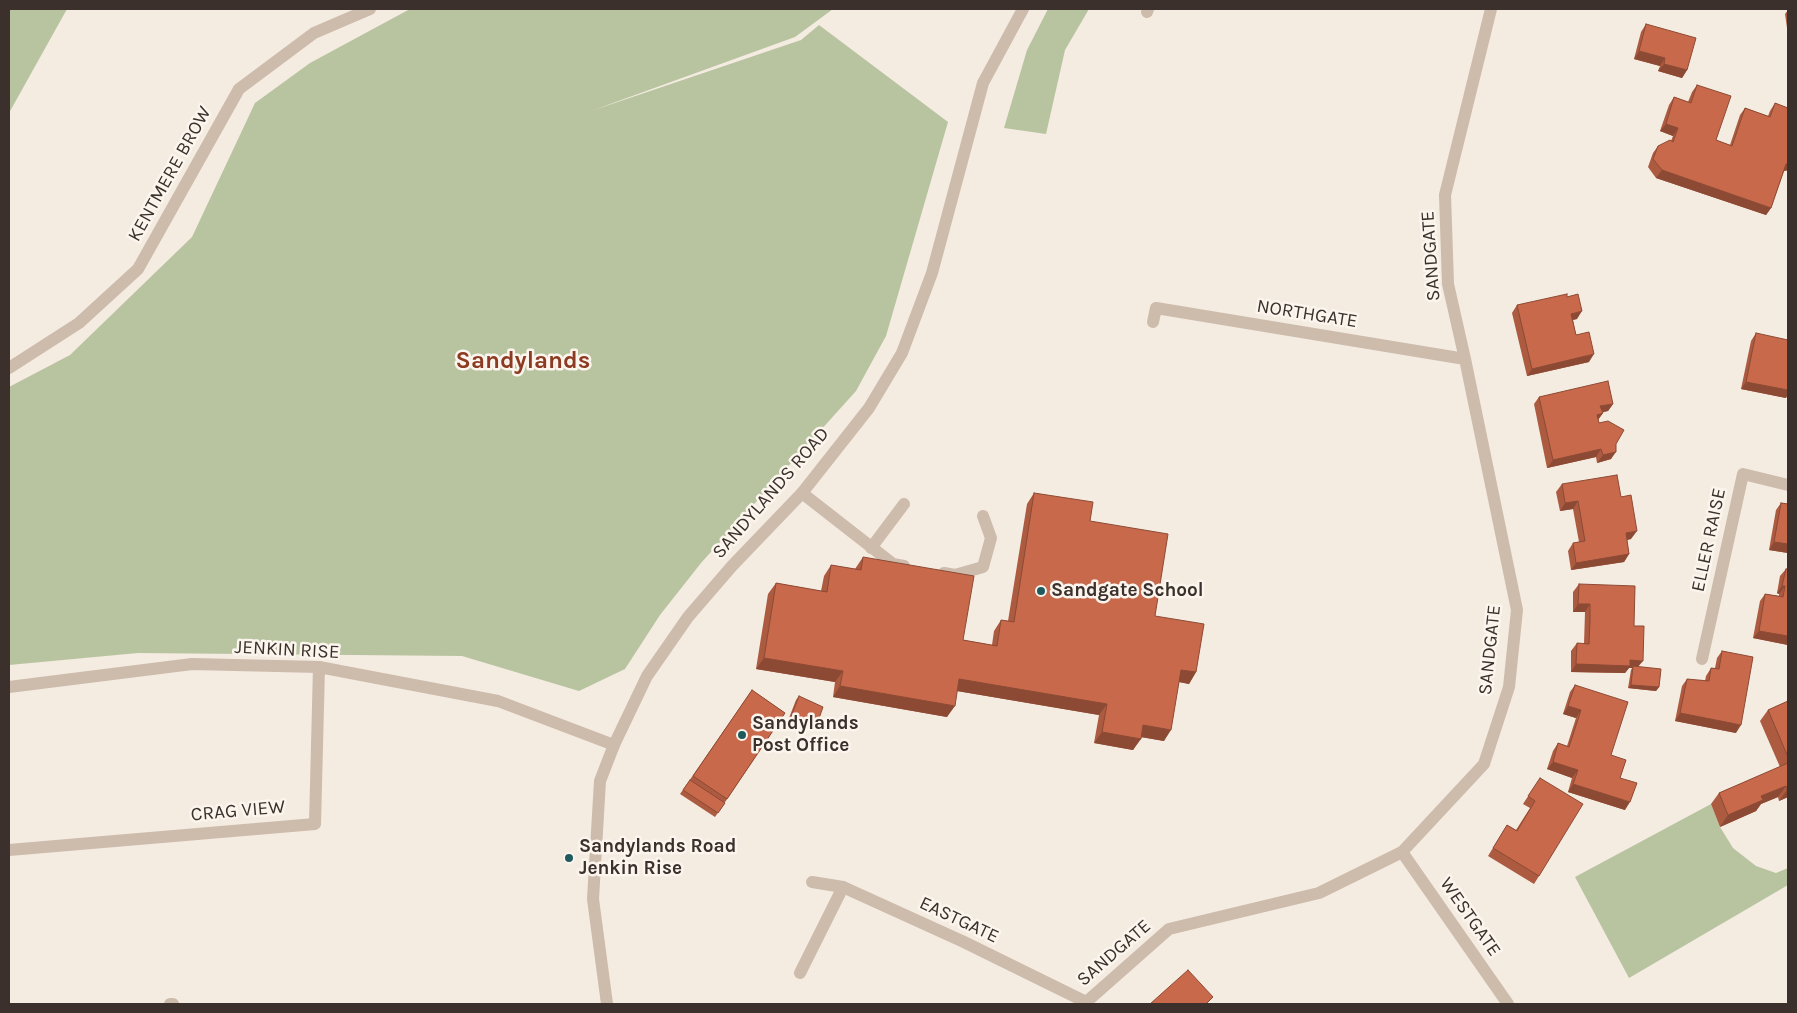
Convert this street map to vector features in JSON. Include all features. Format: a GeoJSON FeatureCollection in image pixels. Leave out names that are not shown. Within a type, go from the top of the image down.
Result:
{"type":"FeatureCollection","features":[{"type":"Feature","properties":{"kind":"street","name":"KENTMERE BROW"},"geometry":{"type":"LineString","coordinates":[[9,368],[79,323],[138,269],[239,89],[314,33],[370,9]]}},
{"type":"Feature","properties":{"kind":"street","name":"SANDYLANDS ROAD"},"geometry":{"type":"LineString","coordinates":[[607,1004],[593,899],[600,781],[614,745],[647,676],[688,617],[732,566],[802,492],[869,408],[902,353],[932,272],[983,83],[1023,9]]}},
{"type":"Feature","properties":{"kind":"street","name":"SANDGATE"},"geometry":{"type":"LineString","coordinates":[[1085,1003],[1169,929],[1319,893],[1402,852],[1484,764],[1509,687],[1517,610],[1466,359],[1448,284],[1445,195],[1491,9]]}},
{"type":"Feature","properties":{"kind":"street","name":"NORTHGATE"},"geometry":{"type":"LineString","coordinates":[[1153,322],[1156,308],[1466,359]]}},
{"type":"Feature","properties":{"kind":"street","name":"ELLER RAISE"},"geometry":{"type":"LineString","coordinates":[[1702,659],[1743,474],[1788,485]]}},
{"type":"Feature","properties":{"kind":"street"},"geometry":{"type":"LineString","coordinates":[[802,492],[893,564],[955,575],[983,567],[991,538],[983,516]]}},
{"type":"Feature","properties":{"kind":"street"},"geometry":{"type":"LineString","coordinates":[[871,548],[904,504]]}},
{"type":"Feature","properties":{"kind":"street","name":"JENKIN RISE"},"geometry":{"type":"LineString","coordinates":[[9,687],[192,664],[319,667],[498,700],[614,745]]}},
{"type":"Feature","properties":{"kind":"street","name":"CRAG VIEW"},"geometry":{"type":"LineString","coordinates":[[9,850],[315,824],[319,667]]}},
{"type":"Feature","properties":{"kind":"street","name":"WESTGATE"},"geometry":{"type":"LineString","coordinates":[[1402,852],[1508,1004]]}},
{"type":"Feature","properties":{"kind":"street","name":"EASTGATE"},"geometry":{"type":"LineString","coordinates":[[812,882],[843,887],[964,942],[1085,1003]]}},
{"type":"Feature","properties":{"kind":"street"},"geometry":{"type":"LineString","coordinates":[[800,973],[843,887]]}},
{"type":"Feature","properties":{"kind":"green space"},"geometry":{"type":"Polygon","coordinates":[[[9,9],[67,9],[9,113],[9,9]]]}},
{"type":"Feature","properties":{"kind":"green space"},"geometry":{"type":"Polygon","coordinates":[[[410,9],[833,9],[795,37],[591,111],[801,40],[819,25],[948,122],[886,336],[856,391],[701,563],[660,615],[625,669],[579,691],[462,656],[138,653],[9,665],[9,387],[70,355],[192,237],[255,103],[310,63],[410,9]]]}},
{"type":"Feature","properties":{"kind":"green space"},"geometry":{"type":"Polygon","coordinates":[[[1048,9],[1089,9],[1065,50],[1046,134],[1004,128],[1027,50],[1048,9]]]}},
{"type":"Feature","properties":{"kind":"green space"},"geometry":{"type":"Polygon","coordinates":[[[1711,804],[1720,827],[1733,848],[1756,866],[1776,873],[1788,868],[1788,885],[1629,978],[1575,877],[1711,804]]]}},
{"type":"Feature","properties":{"kind":"building"},"geometry":{"type":"Polygon","coordinates":[[[1646,24],[1696,38],[1687,70],[1664,64],[1665,58],[1639,51],[1646,24]]]}},
{"type":"Feature","properties":{"kind":"building"},"geometry":{"type":"Polygon","coordinates":[[[1697,85],[1731,96],[1716,140],[1732,146],[1745,108],[1770,117],[1775,103],[1788,108],[1788,164],[1786,164],[1771,208],[1662,170],[1653,159],[1658,146],[1670,140],[1673,142],[1678,128],[1666,124],[1674,97],[1691,103],[1697,85]]]}},
{"type":"Feature","properties":{"kind":"building"},"geometry":{"type":"Polygon","coordinates":[[[1567,294],[1567,297],[1578,294],[1582,311],[1571,314],[1576,335],[1589,332],[1594,354],[1532,369],[1517,305],[1567,294]]]}},
{"type":"Feature","properties":{"kind":"building"},"geometry":{"type":"Polygon","coordinates":[[[1756,333],[1788,340],[1788,390],[1746,382],[1756,333]]]}},
{"type":"Feature","properties":{"kind":"building"},"geometry":{"type":"Polygon","coordinates":[[[1608,381],[1613,404],[1600,406],[1603,413],[1597,415],[1599,423],[1608,421],[1624,430],[1616,444],[1616,452],[1603,455],[1601,449],[1553,460],[1539,397],[1608,381]]]}},
{"type":"Feature","properties":{"kind":"building"},"geometry":{"type":"Polygon","coordinates":[[[1617,475],[1621,497],[1631,495],[1637,531],[1626,533],[1629,554],[1576,563],[1573,543],[1585,541],[1578,501],[1565,503],[1562,484],[1617,475]]]}},
{"type":"Feature","properties":{"kind":"building"},"geometry":{"type":"Polygon","coordinates":[[[1034,493],[1093,502],[1090,521],[1168,534],[1155,616],[1204,624],[1196,672],[1181,670],[1171,730],[1143,725],[1141,739],[1102,732],[1107,704],[959,679],[955,706],[840,686],[843,671],[764,658],[776,583],[827,592],[831,565],[861,570],[863,557],[974,576],[963,640],[997,646],[1001,620],[1014,622],[1034,493]]]}},
{"type":"Feature","properties":{"kind":"building"},"geometry":{"type":"Polygon","coordinates":[[[1781,503],[1788,504],[1788,544],[1774,542],[1781,503]]]}},
{"type":"Feature","properties":{"kind":"building"},"geometry":{"type":"Polygon","coordinates":[[[1786,569],[1788,569],[1788,636],[1759,631],[1765,594],[1783,597],[1785,586],[1782,586],[1786,569]]]}},
{"type":"Feature","properties":{"kind":"building"},"geometry":{"type":"Polygon","coordinates":[[[1579,584],[1635,586],[1634,626],[1644,626],[1643,661],[1630,660],[1630,666],[1576,664],[1577,643],[1589,644],[1590,620],[1590,604],[1578,604],[1579,584]]]}},
{"type":"Feature","properties":{"kind":"building"},"geometry":{"type":"Polygon","coordinates":[[[1722,651],[1753,657],[1741,725],[1680,713],[1687,679],[1709,681],[1711,668],[1719,669],[1722,651]]]}},
{"type":"Feature","properties":{"kind":"building"},"geometry":{"type":"Polygon","coordinates":[[[1633,666],[1661,669],[1659,687],[1631,685],[1633,666]]]}},
{"type":"Feature","properties":{"kind":"building"},"geometry":{"type":"Polygon","coordinates":[[[1575,685],[1628,702],[1611,755],[1626,760],[1620,778],[1637,783],[1630,802],[1573,784],[1578,770],[1553,762],[1558,743],[1569,747],[1581,710],[1568,706],[1575,685]]]}},
{"type":"Feature","properties":{"kind":"building"},"geometry":{"type":"Polygon","coordinates":[[[752,690],[785,713],[727,799],[693,776],[752,690]]]}},
{"type":"Feature","properties":{"kind":"building"},"geometry":{"type":"Polygon","coordinates":[[[799,696],[823,707],[817,724],[792,714],[799,696]]]}},
{"type":"Feature","properties":{"kind":"building"},"geometry":{"type":"Polygon","coordinates":[[[1788,701],[1788,757],[1768,710],[1788,701]]]}},
{"type":"Feature","properties":{"kind":"building"},"geometry":{"type":"Polygon","coordinates":[[[1788,763],[1787,790],[1786,786],[1761,796],[1763,800],[1728,815],[1719,793],[1788,763]]]}},
{"type":"Feature","properties":{"kind":"building"},"geometry":{"type":"Polygon","coordinates":[[[1540,778],[1583,804],[1539,876],[1493,848],[1507,825],[1517,831],[1535,801],[1528,796],[1540,778]]]}},
{"type":"Feature","properties":{"kind":"building"},"geometry":{"type":"Polygon","coordinates":[[[690,780],[725,803],[718,813],[683,790],[690,780]]]}},
{"type":"Feature","properties":{"kind":"building"},"geometry":{"type":"Polygon","coordinates":[[[1188,970],[1213,997],[1206,1004],[1150,1004],[1188,970]]]}},
{"type":"Feature","properties":{"kind":"place","name":"Sandgate School"},"geometry":{"type":"Point","coordinates":[1041,591]}},
{"type":"Feature","properties":{"kind":"place","name":"Sandylands Post Office"},"geometry":{"type":"Point","coordinates":[742,735]}},
{"type":"Feature","properties":{"kind":"place","name":"Sandylands Road Jenkin Rise"},"geometry":{"type":"Point","coordinates":[569,858]}},
{"type":"Feature","properties":{"kind":"district","name":"Sandylands"},"geometry":{"type":"Point","coordinates":[523,361]}}]}
